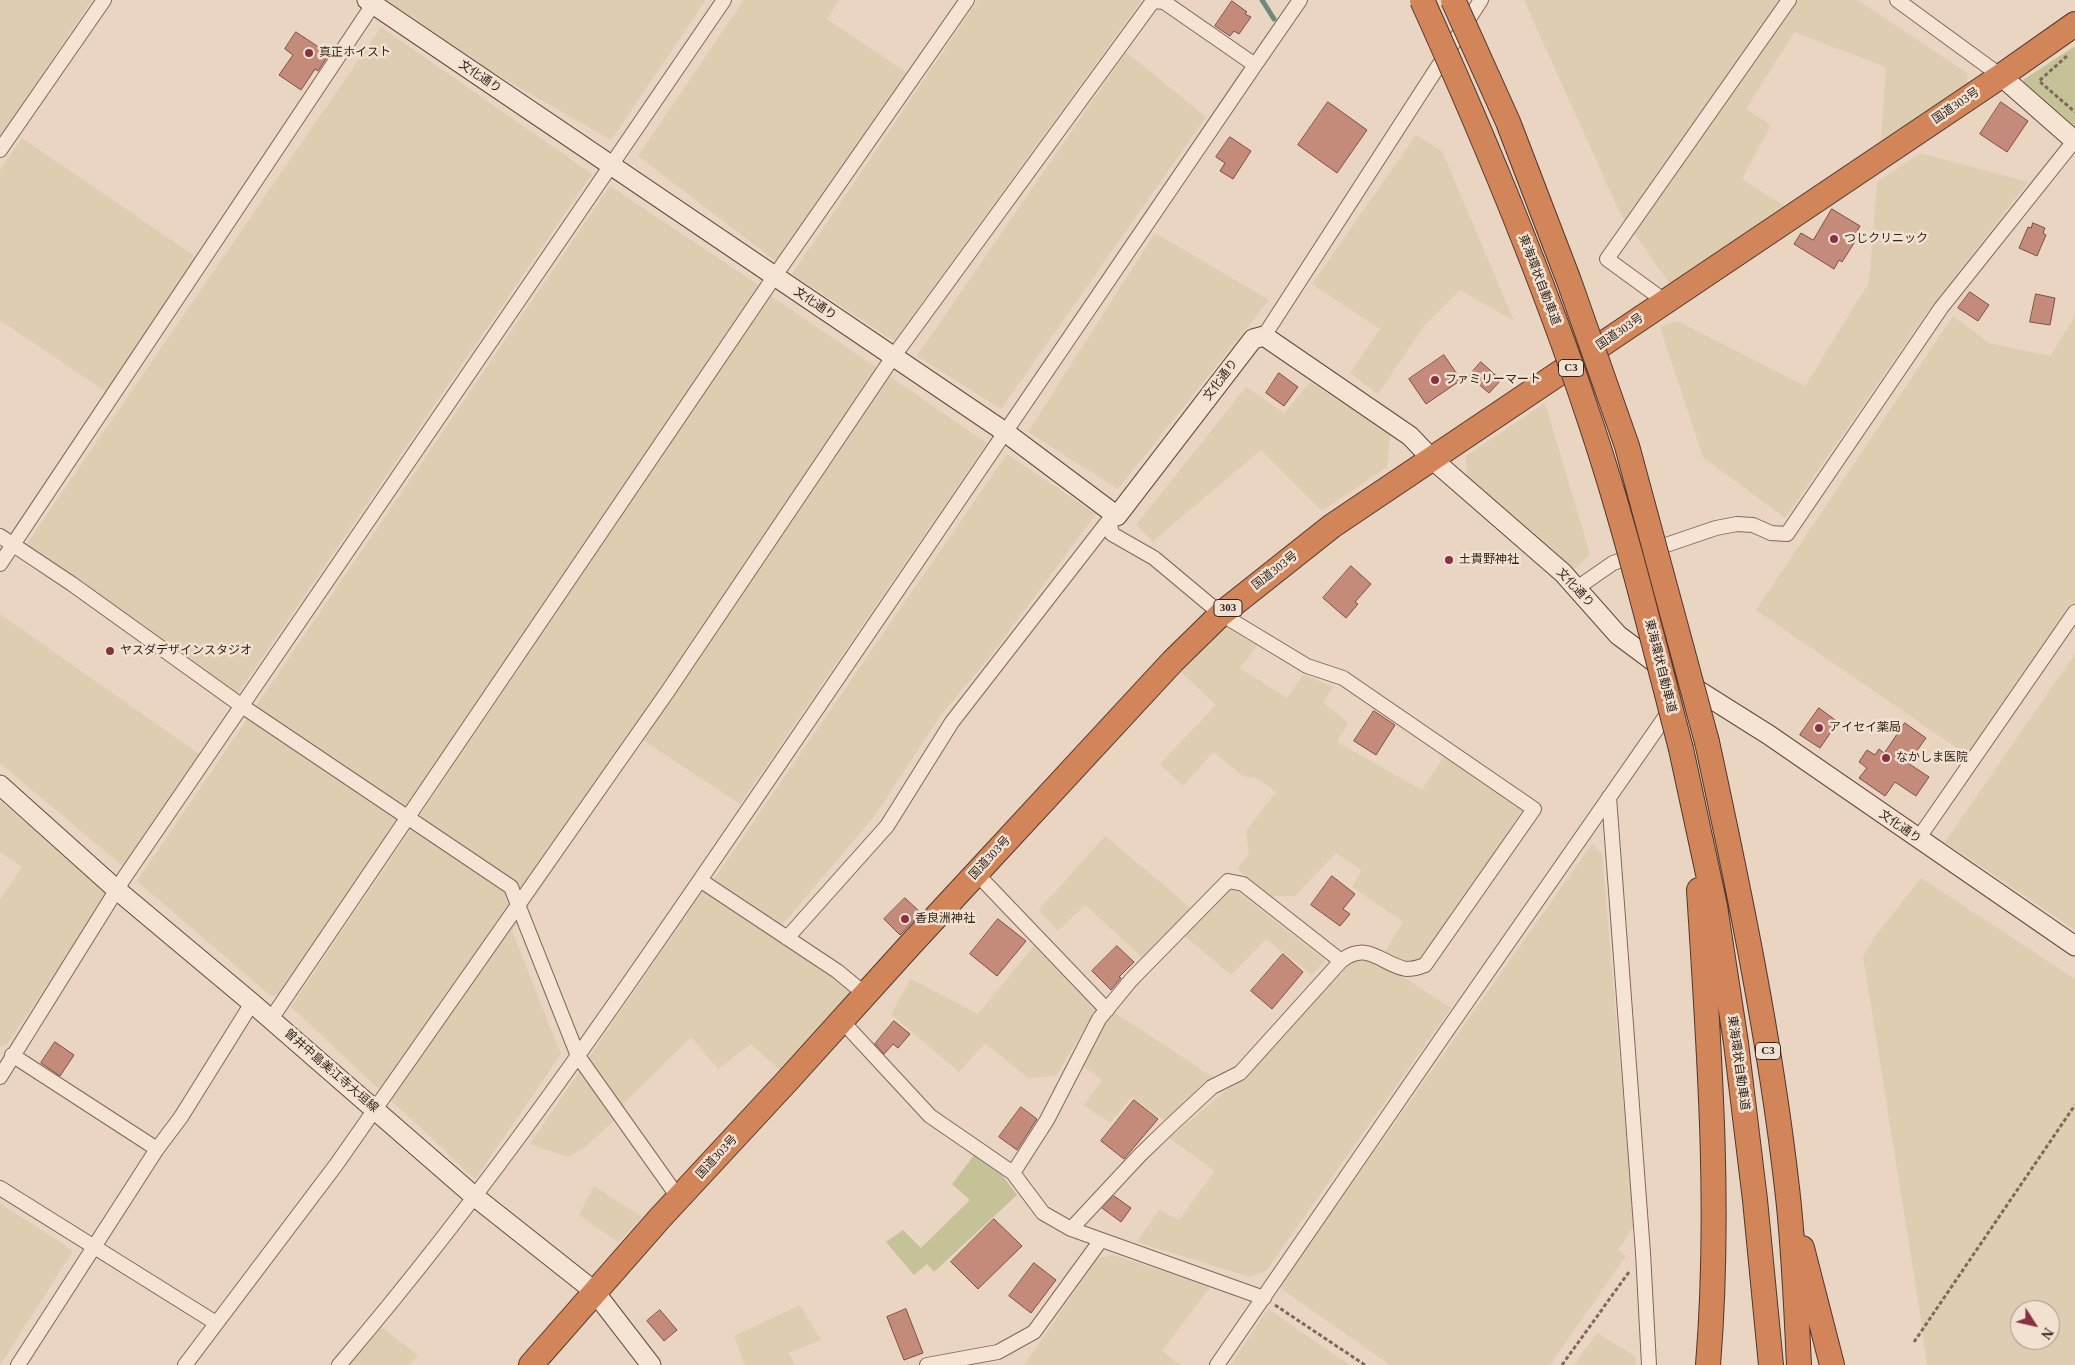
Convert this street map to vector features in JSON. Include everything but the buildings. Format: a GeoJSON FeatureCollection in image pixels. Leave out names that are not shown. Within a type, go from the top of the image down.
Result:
{"type":"FeatureCollection","features":[{"type":"Feature","properties":{"kind":"highway","name":"東海環状自動車道"},"geometry":{"type":"LineString","coordinates":[[1422,0],[1468,103],[1530,256],[1588,415],[1638,582],[1681,749],[1715,906],[1736,1042],[1756,1210],[1771,1365]]}},
{"type":"Feature","properties":{"kind":"highway","name":"C3"},"geometry":{"type":"LineString","coordinates":[[1453,0],[1508,122],[1569,282],[1624,436],[1707,742],[1743,906],[1768,1054],[1787,1189],[1800,1365]]}},
{"type":"Feature","properties":{"kind":"highway","name":"国道303号"},"geometry":{"type":"LineString","coordinates":[[530,1365],[678,1197],[842,1021],[976,873],[1173,661],[1221,614],[1332,526],[2001,76],[2075,24]]}},
{"type":"Feature","properties":{"kind":"highway"},"geometry":{"type":"LineString","coordinates":[[1694,808],[1714,1176],[1714,1239],[1708,1365]]}},
{"type":"Feature","properties":{"kind":"highway"},"geometry":{"type":"LineString","coordinates":[[1787,1189],[1832,1365]]}},
{"type":"Feature","properties":{"kind":"street"},"geometry":{"type":"LineString","coordinates":[[0,150],[104,0]]}},
{"type":"Feature","properties":{"kind":"street"},"geometry":{"type":"LineString","coordinates":[[0,1076],[117,890],[724,0]]}},
{"type":"Feature","properties":{"kind":"street"},"geometry":{"type":"LineString","coordinates":[[271,1019],[774,276],[967,0]]}},
{"type":"Feature","properties":{"kind":"street"},"geometry":{"type":"LineString","coordinates":[[339,1365],[385,1311],[474,1196],[578,1056],[1300,0]]}},
{"type":"Feature","properties":{"kind":"street"},"geometry":{"type":"LineString","coordinates":[[1264,336],[1481,0]]}},
{"type":"Feature","properties":{"kind":"street"},"geometry":{"type":"LineString","coordinates":[[1666,302],[1607,259],[1789,0]]}},
{"type":"Feature","properties":{"kind":"street"},"geometry":{"type":"LineString","coordinates":[[1577,588],[1613,563],[1716,528],[1737,524],[1754,525],[1771,532],[1787,534],[1941,308],[2075,140],[2001,76],[1897,0]]}},
{"type":"Feature","properties":{"kind":"street"},"geometry":{"type":"LineString","coordinates":[[0,564],[372,1]]}},
{"type":"Feature","properties":{"kind":"street","name":"文化通り"},"geometry":{"type":"LineString","coordinates":[[372,1],[611,166],[1005,432],[1118,516],[1253,339],[1264,336],[1410,436],[1432,459],[1531,544],[1577,588],[1618,635],[1688,684],[1768,735],[2075,946]]}},
{"type":"Feature","properties":{"kind":"street"},"geometry":{"type":"LineString","coordinates":[[184,1365],[336,1165],[668,691],[892,357],[1153,1],[1164,2],[1255,65]]}},
{"type":"Feature","properties":{"kind":"street"},"geometry":{"type":"LineString","coordinates":[[787,938],[887,826],[952,722],[1109,520],[1112,534],[1154,558],[1221,614],[1307,666],[1343,678],[1534,809],[1425,966],[1407,969],[1368,952],[1351,953],[1341,961],[1240,1072],[1212,1087],[1140,1155],[1071,1229]]}},
{"type":"Feature","properties":{"kind":"street"},"geometry":{"type":"LineString","coordinates":[[0,536],[72,584],[242,706],[407,819],[511,887],[578,1056],[678,1197]]}},
{"type":"Feature","properties":{"kind":"street"},"geometry":{"type":"LineString","coordinates":[[1918,839],[2075,612]]}},
{"type":"Feature","properties":{"kind":"street"},"geometry":{"type":"LineString","coordinates":[[1218,1365],[1688,684]]}},
{"type":"Feature","properties":{"kind":"street","name":"曽井中島美江寺大垣線"},"geometry":{"type":"LineString","coordinates":[[0,786],[117,890],[375,1108],[474,1196],[594,1291],[651,1365]]}},
{"type":"Feature","properties":{"kind":"street"},"geometry":{"type":"LineString","coordinates":[[1609,797],[1643,1253],[1649,1365]]}},
{"type":"Feature","properties":{"kind":"street"},"geometry":{"type":"LineString","coordinates":[[976,873],[1107,1010]]}},
{"type":"Feature","properties":{"kind":"street"},"geometry":{"type":"LineString","coordinates":[[700,880],[837,971],[865,994]]}},
{"type":"Feature","properties":{"kind":"street"},"geometry":{"type":"LineString","coordinates":[[1013,1173],[1047,1120],[1099,1019],[1131,980],[1228,881],[1243,884],[1341,961]]}},
{"type":"Feature","properties":{"kind":"street"},"geometry":{"type":"LineString","coordinates":[[18,1365],[157,1149],[181,1116],[252,1003]]}},
{"type":"Feature","properties":{"kind":"street"},"geometry":{"type":"LineString","coordinates":[[842,1021],[930,1116],[1013,1173],[1044,1213],[1071,1229],[1264,1298]]}},
{"type":"Feature","properties":{"kind":"street"},"geometry":{"type":"LineString","coordinates":[[12,1055],[157,1149]]}},
{"type":"Feature","properties":{"kind":"street"},"geometry":{"type":"LineString","coordinates":[[0,1188],[216,1323]]}},
{"type":"Feature","properties":{"kind":"street"},"geometry":{"type":"LineString","coordinates":[[927,1365],[998,1352],[1034,1332],[1101,1240]]}},
{"type":"Feature","properties":{"kind":"path"},"geometry":{"type":"LineString","coordinates":[[2068,56],[2039,81],[2075,112]]}},
{"type":"Feature","properties":{"kind":"path"},"geometry":{"type":"LineString","coordinates":[[1914,1342],[2075,1105]]}},
{"type":"Feature","properties":{"kind":"path"},"geometry":{"type":"LineString","coordinates":[[1562,1365],[1643,1253]]}},
{"type":"Feature","properties":{"kind":"path"},"geometry":{"type":"LineString","coordinates":[[1264,1298],[1365,1365]]}},
{"type":"Feature","properties":{"kind":"shaded area"},"geometry":{"type":"Polygon","coordinates":[[[0,0],[92,0],[0,137],[0,0]]]}},
{"type":"Feature","properties":{"kind":"shaded area"},"geometry":{"type":"Polygon","coordinates":[[[376,0],[706,0],[611,140],[373,4],[376,0]]]}},
{"type":"Feature","properties":{"kind":"shaded area"},"geometry":{"type":"Polygon","coordinates":[[[744,0],[839,0],[827,19],[907,73],[777,262],[638,156],[744,0]]]}},
{"type":"Feature","properties":{"kind":"shaded area"},"geometry":{"type":"Polygon","coordinates":[[[978,0],[1142,0],[894,341],[792,274],[978,0]]]}},
{"type":"Feature","properties":{"kind":"shaded area"},"geometry":{"type":"Polygon","coordinates":[[[1524,0],[1857,0],[1967,73],[1968,85],[1881,142],[1886,67],[1794,32],[1746,109],[1771,125],[1742,179],[1784,206],[1670,284],[1620,213],[1524,0]]]}},
{"type":"Feature","properties":{"kind":"shaded area"},"geometry":{"type":"Polygon","coordinates":[[[381,27],[592,174],[236,696],[22,551],[381,27]]]}},
{"type":"Feature","properties":{"kind":"shaded area"},"geometry":{"type":"Polygon","coordinates":[[[2075,46],[2075,128],[2024,83],[2023,80],[2075,46]]]}},
{"type":"Feature","properties":{"kind":"shaded area"},"geometry":{"type":"Polygon","coordinates":[[[1126,52],[1206,117],[1001,409],[917,356],[1126,52]]]}},
{"type":"Feature","properties":{"kind":"shaded area"},"geometry":{"type":"Polygon","coordinates":[[[1416,135],[1442,151],[1514,321],[1460,290],[1424,326],[1378,394],[1350,373],[1380,329],[1312,284],[1416,135]]]}},
{"type":"Feature","properties":{"kind":"shaded area"},"geometry":{"type":"Polygon","coordinates":[[[22,138],[199,259],[108,393],[0,320],[0,170],[22,138]]]}},
{"type":"Feature","properties":{"kind":"shaded area"},"geometry":{"type":"Polygon","coordinates":[[[1920,153],[2028,182],[1921,321],[1785,518],[1703,457],[1660,327],[1677,321],[1805,386],[1869,283],[1877,182],[1920,153]]]}},
{"type":"Feature","properties":{"kind":"shaded area"},"geometry":{"type":"Polygon","coordinates":[[[610,186],[760,286],[282,993],[271,996],[137,881],[610,186]]]}},
{"type":"Feature","properties":{"kind":"shaded area"},"geometry":{"type":"Polygon","coordinates":[[[1155,233],[1269,300],[1118,489],[1028,432],[1155,233]]]}},
{"type":"Feature","properties":{"kind":"shaded area"},"geometry":{"type":"Polygon","coordinates":[[[770,295],[987,443],[740,804],[641,739],[512,931],[561,1054],[475,1179],[291,1007],[770,295]]]}},
{"type":"Feature","properties":{"kind":"shaded area"},"geometry":{"type":"Polygon","coordinates":[[[2075,311],[2075,604],[1970,757],[1756,610],[1953,316],[1989,343],[2050,356],[2074,318],[2075,311]]]}},
{"type":"Feature","properties":{"kind":"shaded area"},"geometry":{"type":"Polygon","coordinates":[[[1310,382],[1390,434],[1387,467],[1322,511],[1261,450],[1153,541],[1136,525],[1246,387],[1284,413],[1310,382]]]}},
{"type":"Feature","properties":{"kind":"shaded area"},"geometry":{"type":"Polygon","coordinates":[[[1545,403],[1590,554],[1574,570],[1527,532],[1467,477],[1466,456],[1545,403]]]}},
{"type":"Feature","properties":{"kind":"shaded area"},"geometry":{"type":"Polygon","coordinates":[[[1007,454],[1096,514],[989,658],[940,716],[876,814],[782,925],[714,879],[1007,454]]]}},
{"type":"Feature","properties":{"kind":"shaded area"},"geometry":{"type":"Polygon","coordinates":[[[0,614],[199,754],[125,868],[0,763],[0,614]]]}},
{"type":"Feature","properties":{"kind":"shaded area"},"geometry":{"type":"Polygon","coordinates":[[[1225,626],[1257,646],[1240,668],[1287,698],[1304,674],[1333,687],[1323,703],[1348,723],[1337,742],[1422,790],[1446,754],[1524,808],[1419,964],[1402,965],[1383,955],[1403,922],[1352,887],[1361,870],[1336,853],[1295,896],[1271,896],[1237,869],[1249,854],[1246,831],[1276,792],[1256,778],[1243,776],[1213,752],[1183,786],[1160,764],[1216,705],[1181,672],[1225,626]]]}},
{"type":"Feature","properties":{"kind":"shaded area"},"geometry":{"type":"Polygon","coordinates":[[[2075,654],[2075,930],[1945,842],[2075,654]]]}},
{"type":"Feature","properties":{"kind":"shaded area"},"geometry":{"type":"Polygon","coordinates":[[[0,801],[102,887],[106,899],[7,1044],[0,1047],[0,900],[22,867],[0,852],[0,801]]]}},
{"type":"Feature","properties":{"kind":"shaded area"},"geometry":{"type":"Polygon","coordinates":[[[1105,836],[1192,909],[1145,960],[1085,905],[1058,931],[1039,910],[1105,836]]]}},
{"type":"Feature","properties":{"kind":"shaded area"},"geometry":{"type":"Polygon","coordinates":[[[1592,844],[1602,854],[1634,1226],[1618,1249],[1626,1256],[1550,1365],[1390,1365],[1279,1287],[1592,844]]]}},
{"type":"Feature","properties":{"kind":"shaded area"},"geometry":{"type":"Polygon","coordinates":[[[1921,878],[2075,979],[2075,1365],[1927,1365],[1863,956],[1874,938],[1921,878]]]}},
{"type":"Feature","properties":{"kind":"shaded area"},"geometry":{"type":"Polygon","coordinates":[[[1230,886],[1325,960],[1312,975],[1266,939],[1231,975],[1184,935],[1230,886]]]}},
{"type":"Feature","properties":{"kind":"shaded area"},"geometry":{"type":"Polygon","coordinates":[[[704,889],[855,993],[784,1074],[751,1044],[718,1069],[691,1037],[624,1103],[625,1111],[585,1147],[568,1157],[530,1144],[704,889]]]}},
{"type":"Feature","properties":{"kind":"shaded area"},"geometry":{"type":"Polygon","coordinates":[[[1034,946],[1096,1010],[1056,1076],[1028,1078],[985,1043],[959,1072],[891,1014],[911,979],[978,1014],[1034,946]]]}},
{"type":"Feature","properties":{"kind":"shaded area"},"geometry":{"type":"Polygon","coordinates":[[[1366,959],[1408,980],[1451,1008],[1266,1271],[1250,1277],[1137,1242],[1159,1210],[1179,1220],[1215,1171],[1169,1138],[1244,1076],[1353,961],[1366,959]]]}},
{"type":"Feature","properties":{"kind":"shaded area"},"geometry":{"type":"Polygon","coordinates":[[[1112,1011],[1214,1078],[1168,1123],[1132,1097],[1110,1123],[1084,1105],[1102,1080],[1080,1064],[1112,1011]]]}},
{"type":"Feature","properties":{"kind":"shaded area"},"geometry":{"type":"Polygon","coordinates":[[[975,1154],[1002,1175],[1017,1195],[934,1272],[927,1264],[914,1275],[886,1242],[903,1230],[921,1248],[970,1200],[952,1184],[975,1154]]]}},
{"type":"Feature","properties":{"kind":"shaded area"},"geometry":{"type":"Polygon","coordinates":[[[594,1186],[642,1217],[618,1242],[579,1215],[594,1186]]]}},
{"type":"Feature","properties":{"kind":"shaded area"},"geometry":{"type":"Polygon","coordinates":[[[0,1203],[73,1251],[0,1365],[0,1203]]]}},
{"type":"Feature","properties":{"kind":"shaded area"},"geometry":{"type":"Polygon","coordinates":[[[1113,1255],[1211,1286],[1162,1351],[1181,1365],[1024,1365],[1098,1258],[1113,1255]]]}},
{"type":"Feature","properties":{"kind":"shaded area"},"geometry":{"type":"Polygon","coordinates":[[[800,1305],[821,1340],[788,1353],[795,1365],[745,1365],[734,1336],[800,1305]]]}},
{"type":"Feature","properties":{"kind":"shaded area"},"geometry":{"type":"Polygon","coordinates":[[[1268,1309],[1350,1365],[1230,1365],[1268,1309]]]}},
{"type":"Feature","properties":{"kind":"shaded area"},"geometry":{"type":"Polygon","coordinates":[[[381,1327],[418,1355],[410,1365],[349,1365],[381,1327]]]}},
{"type":"Feature","properties":{"kind":"shaded area"},"geometry":{"type":"Polygon","coordinates":[[[1597,1333],[1635,1356],[1636,1365],[1574,1365],[1597,1333]]]}},
{"type":"Feature","properties":{"kind":"waterway"},"geometry":{"type":"LineString","coordinates":[[1262,0],[1274,19]]}},
{"type":"Feature","properties":{"kind":"place","name":"真正ホイスト"},"geometry":{"type":"Point","coordinates":[309,53]}},
{"type":"Feature","properties":{"kind":"place","name":"つじクリニック"},"geometry":{"type":"Point","coordinates":[1834,239]}},
{"type":"Feature","properties":{"kind":"place","name":"ファミリーマート"},"geometry":{"type":"Point","coordinates":[1435,380]}},
{"type":"Feature","properties":{"kind":"place","name":"土貴野神社"},"geometry":{"type":"Point","coordinates":[1449,560]}},
{"type":"Feature","properties":{"kind":"place","name":"ヤスダデザインスタジオ"},"geometry":{"type":"Point","coordinates":[110,651]}},
{"type":"Feature","properties":{"kind":"place","name":"アイセイ薬局"},"geometry":{"type":"Point","coordinates":[1819,728]}},
{"type":"Feature","properties":{"kind":"place","name":"なかしま医院"},"geometry":{"type":"Point","coordinates":[1886,758]}},
{"type":"Feature","properties":{"kind":"place","name":"香良洲神社"},"geometry":{"type":"Point","coordinates":[905,919]}}]}
